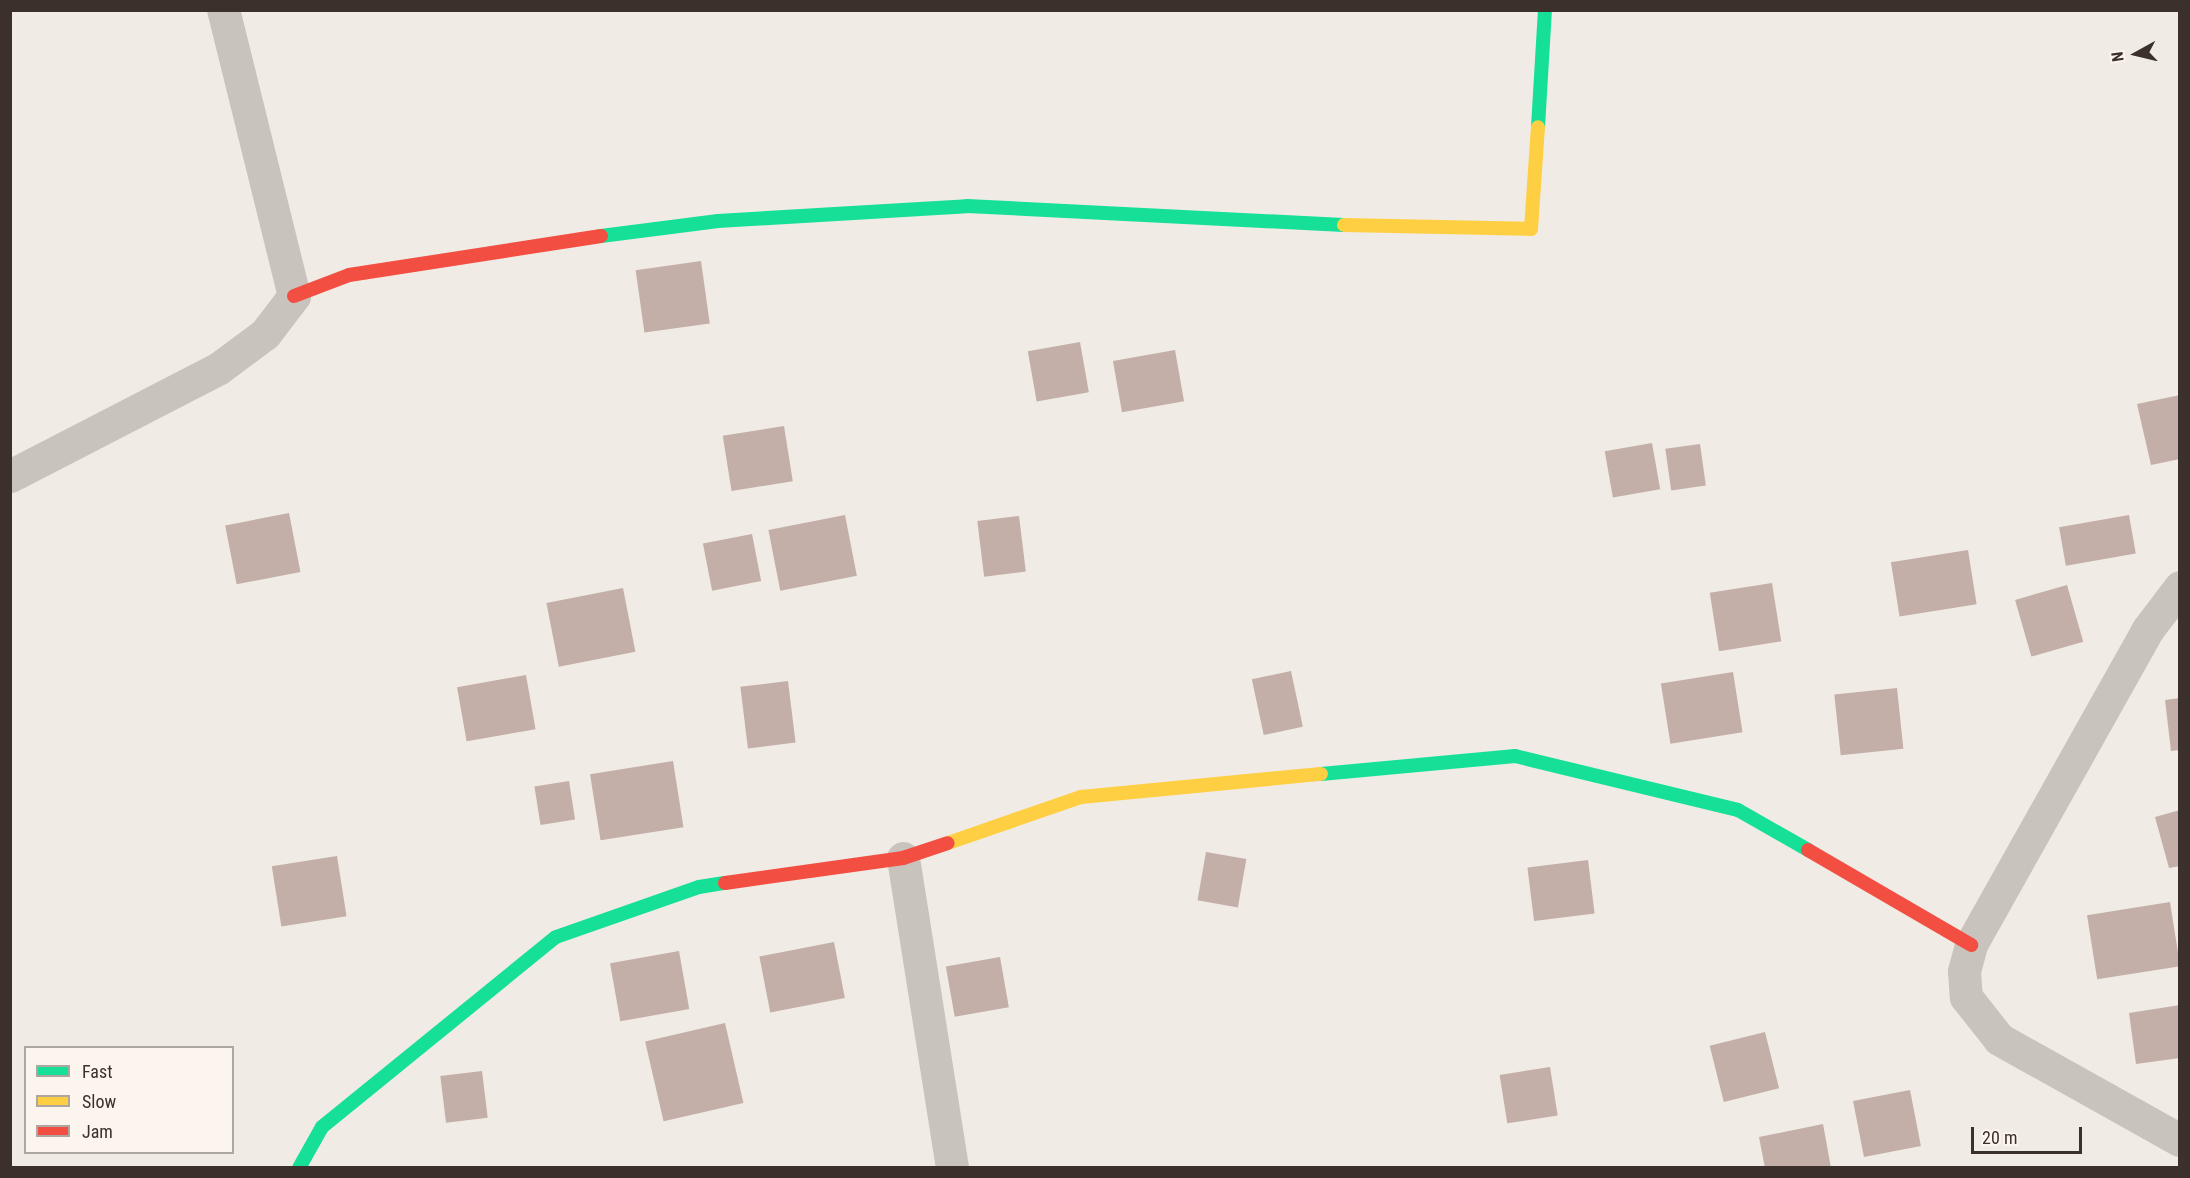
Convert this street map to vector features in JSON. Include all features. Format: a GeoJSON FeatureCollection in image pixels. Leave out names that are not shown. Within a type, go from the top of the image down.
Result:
{"type":"FeatureCollection","features":[{"type":"Feature","properties":{"kind":"street"},"geometry":{"type":"LineString","coordinates":[[223,10],[294,296]]}},
{"type":"Feature","properties":{"kind":"street"},"geometry":{"type":"LineString","coordinates":[[10,476],[219,368],[265,334],[294,296],[349,275],[468,253],[718,221],[968,206],[1224,222],[1531,229],[1545,10]]}},
{"type":"Feature","properties":{"kind":"street"},"geometry":{"type":"LineString","coordinates":[[2180,587],[2148,628],[1971,945],[1966,997],[2000,1039],[2180,1140]]}},
{"type":"Feature","properties":{"kind":"street"},"geometry":{"type":"LineString","coordinates":[[299,1167],[322,1127],[556,937],[699,887],[903,858],[1081,798],[1515,756],[1738,810],[1971,945]]}},
{"type":"Feature","properties":{"kind":"street"},"geometry":{"type":"LineString","coordinates":[[903,858],[952,1167]]}},
{"type":"Feature","properties":{"kind":"building"},"geometry":{"type":"Polygon","coordinates":[[[701,261],[710,323],[644,333],[636,270],[701,261]]]}},
{"type":"Feature","properties":{"kind":"building"},"geometry":{"type":"Polygon","coordinates":[[[1080,342],[1089,392],[1037,401],[1028,351],[1080,342]]]}},
{"type":"Feature","properties":{"kind":"building"},"geometry":{"type":"Polygon","coordinates":[[[1175,350],[1184,401],[1122,412],[1113,361],[1175,350]]]}},
{"type":"Feature","properties":{"kind":"building"},"geometry":{"type":"Polygon","coordinates":[[[2180,395],[2180,459],[2151,465],[2137,404],[2180,395]]]}},
{"type":"Feature","properties":{"kind":"building"},"geometry":{"type":"Polygon","coordinates":[[[784,426],[793,481],[732,491],[723,436],[784,426]]]}},
{"type":"Feature","properties":{"kind":"building"},"geometry":{"type":"Polygon","coordinates":[[[1652,443],[1660,489],[1613,498],[1605,451],[1652,443]]]}},
{"type":"Feature","properties":{"kind":"building"},"geometry":{"type":"Polygon","coordinates":[[[1700,444],[1706,486],[1671,490],[1665,449],[1700,444]]]}},
{"type":"Feature","properties":{"kind":"building"},"geometry":{"type":"Polygon","coordinates":[[[289,513],[300,572],[237,584],[225,525],[289,513]]]}},
{"type":"Feature","properties":{"kind":"building"},"geometry":{"type":"Polygon","coordinates":[[[845,515],[857,576],[780,591],[768,530],[845,515]]]}},
{"type":"Feature","properties":{"kind":"building"},"geometry":{"type":"Polygon","coordinates":[[[2129,515],[2136,553],[2066,566],[2059,527],[2129,515]]]}},
{"type":"Feature","properties":{"kind":"building"},"geometry":{"type":"Polygon","coordinates":[[[1019,516],[1026,572],[984,577],[977,521],[1019,516]]]}},
{"type":"Feature","properties":{"kind":"building"},"geometry":{"type":"Polygon","coordinates":[[[752,534],[761,581],[712,591],[703,544],[752,534]]]}},
{"type":"Feature","properties":{"kind":"building"},"geometry":{"type":"Polygon","coordinates":[[[1968,550],[1977,604],[1900,617],[1891,562],[1968,550]]]}},
{"type":"Feature","properties":{"kind":"building"},"geometry":{"type":"Polygon","coordinates":[[[1772,583],[1781,641],[1719,651],[1710,593],[1772,583]]]}},
{"type":"Feature","properties":{"kind":"building"},"geometry":{"type":"Polygon","coordinates":[[[2067,585],[2083,642],[2031,657],[2015,600],[2067,585]]]}},
{"type":"Feature","properties":{"kind":"building"},"geometry":{"type":"Polygon","coordinates":[[[623,588],[635,652],[559,667],[546,603],[623,588]]]}},
{"type":"Feature","properties":{"kind":"building"},"geometry":{"type":"Polygon","coordinates":[[[1291,671],[1303,727],[1264,735],[1252,679],[1291,671]]]}},
{"type":"Feature","properties":{"kind":"building"},"geometry":{"type":"Polygon","coordinates":[[[1733,672],[1743,732],[1670,744],[1661,683],[1733,672]]]}},
{"type":"Feature","properties":{"kind":"building"},"geometry":{"type":"Polygon","coordinates":[[[526,675],[536,729],[467,741],[457,687],[526,675]]]}},
{"type":"Feature","properties":{"kind":"building"},"geometry":{"type":"Polygon","coordinates":[[[788,681],[796,743],[748,748],[740,687],[788,681]]]}},
{"type":"Feature","properties":{"kind":"building"},"geometry":{"type":"Polygon","coordinates":[[[1897,688],[1903,749],[1841,755],[1834,695],[1897,688]]]}},
{"type":"Feature","properties":{"kind":"building"},"geometry":{"type":"Polygon","coordinates":[[[2180,698],[2180,750],[2171,751],[2165,700],[2180,698]]]}},
{"type":"Feature","properties":{"kind":"building"},"geometry":{"type":"Polygon","coordinates":[[[673,761],[683,827],[601,840],[590,774],[673,761]]]}},
{"type":"Feature","properties":{"kind":"building"},"geometry":{"type":"Polygon","coordinates":[[[569,781],[575,820],[541,825],[534,786],[569,781]]]}},
{"type":"Feature","properties":{"kind":"building"},"geometry":{"type":"Polygon","coordinates":[[[2180,810],[2180,866],[2169,868],[2155,817],[2180,810]]]}},
{"type":"Feature","properties":{"kind":"building"},"geometry":{"type":"Polygon","coordinates":[[[1206,852],[1246,859],[1238,907],[1197,900],[1206,852]]]}},
{"type":"Feature","properties":{"kind":"building"},"geometry":{"type":"Polygon","coordinates":[[[337,856],[347,916],[281,927],[272,866],[337,856]]]}},
{"type":"Feature","properties":{"kind":"building"},"geometry":{"type":"Polygon","coordinates":[[[1588,860],[1595,914],[1534,921],[1527,867],[1588,860]]]}},
{"type":"Feature","properties":{"kind":"building"},"geometry":{"type":"Polygon","coordinates":[[[2170,902],[2180,966],[2097,979],[2087,915],[2170,902]]]}},
{"type":"Feature","properties":{"kind":"building"},"geometry":{"type":"Polygon","coordinates":[[[834,942],[845,998],[770,1012],[759,957],[834,942]]]}},
{"type":"Feature","properties":{"kind":"building"},"geometry":{"type":"Polygon","coordinates":[[[679,951],[689,1009],[620,1021],[610,963],[679,951]]]}},
{"type":"Feature","properties":{"kind":"building"},"geometry":{"type":"Polygon","coordinates":[[[1000,957],[1009,1007],[955,1017],[946,967],[1000,957]]]}},
{"type":"Feature","properties":{"kind":"building"},"geometry":{"type":"Polygon","coordinates":[[[2180,1005],[2180,1058],[2136,1064],[2129,1013],[2180,1005]]]}},
{"type":"Feature","properties":{"kind":"building"},"geometry":{"type":"Polygon","coordinates":[[[725,1023],[743,1103],[664,1121],[645,1041],[725,1023]]]}},
{"type":"Feature","properties":{"kind":"building"},"geometry":{"type":"Polygon","coordinates":[[[1765,1032],[1779,1088],[1724,1102],[1710,1046],[1765,1032]]]}},
{"type":"Feature","properties":{"kind":"building"},"geometry":{"type":"Polygon","coordinates":[[[1550,1067],[1558,1115],[1507,1123],[1500,1075],[1550,1067]]]}},
{"type":"Feature","properties":{"kind":"building"},"geometry":{"type":"Polygon","coordinates":[[[482,1071],[488,1118],[446,1123],[440,1076],[482,1071]]]}},
{"type":"Feature","properties":{"kind":"building"},"geometry":{"type":"Polygon","coordinates":[[[1910,1090],[1921,1146],[1864,1157],[1853,1101],[1910,1090]]]}},
{"type":"Feature","properties":{"kind":"building"},"geometry":{"type":"Polygon","coordinates":[[[1823,1124],[1831,1168],[1765,1168],[1759,1137],[1823,1124]]]}},
{"type":"Feature","properties":{"kind":"traffic: fast"},"geometry":{"type":"LineString","coordinates":[[1538,127],[1545,10]]}},
{"type":"Feature","properties":{"kind":"traffic: fast"},"geometry":{"type":"LineString","coordinates":[[601,236],[718,221],[967,206],[1344,225]]}},
{"type":"Feature","properties":{"kind":"traffic: fast"},"geometry":{"type":"LineString","coordinates":[[1321,774],[1515,756],[1738,810],[1808,850]]}},
{"type":"Feature","properties":{"kind":"traffic: fast"},"geometry":{"type":"LineString","coordinates":[[299,1168],[322,1127],[556,937],[699,887],[725,883]]}},
{"type":"Feature","properties":{"kind":"traffic: slow"},"geometry":{"type":"LineString","coordinates":[[1344,225],[1531,229],[1538,127]]}},
{"type":"Feature","properties":{"kind":"traffic: slow"},"geometry":{"type":"LineString","coordinates":[[948,843],[1081,797],[1321,774]]}},
{"type":"Feature","properties":{"kind":"traffic: jam"},"geometry":{"type":"LineString","coordinates":[[294,296],[349,275],[601,236]]}},
{"type":"Feature","properties":{"kind":"traffic: jam"},"geometry":{"type":"LineString","coordinates":[[725,883],[903,858],[948,843]]}},
{"type":"Feature","properties":{"kind":"traffic: jam"},"geometry":{"type":"LineString","coordinates":[[1808,850],[1971,945]]}}]}
